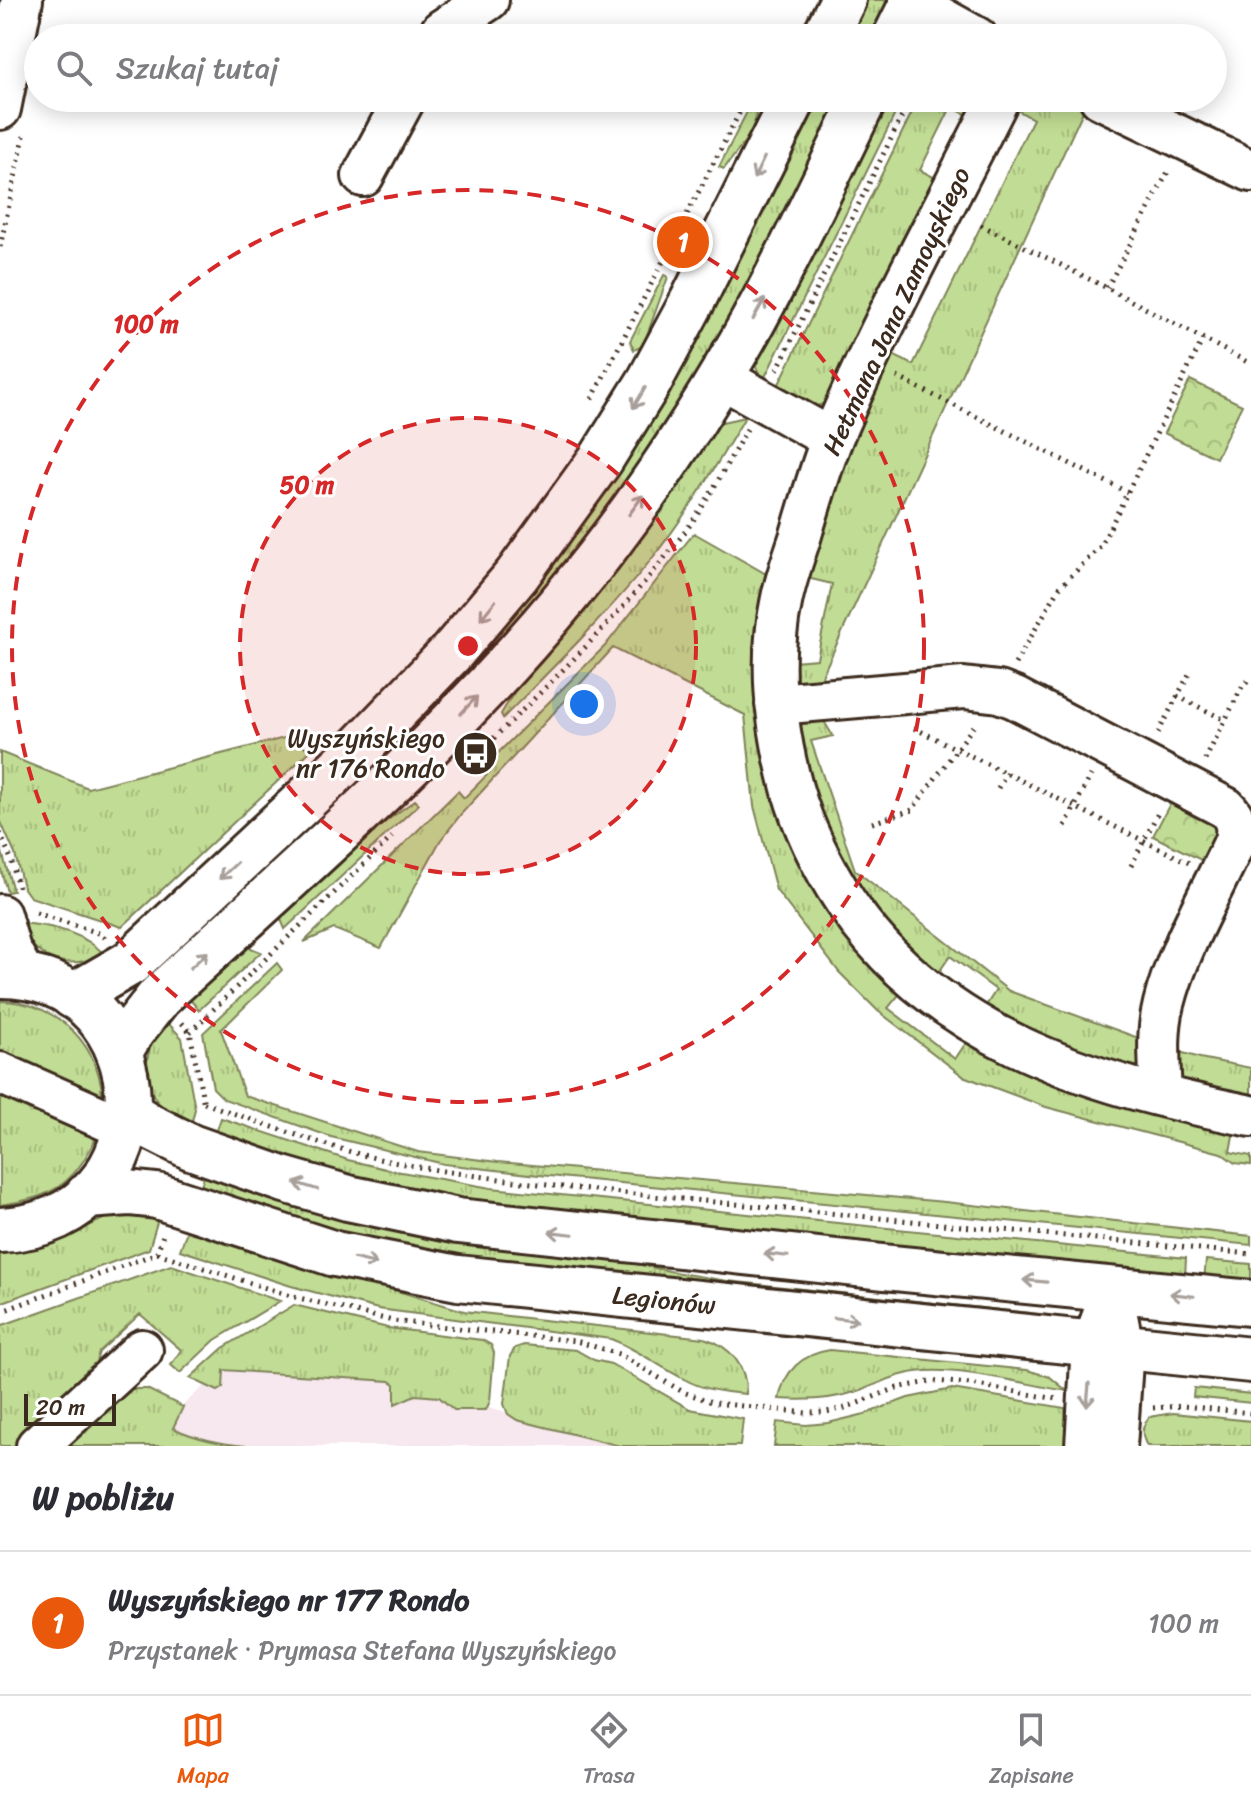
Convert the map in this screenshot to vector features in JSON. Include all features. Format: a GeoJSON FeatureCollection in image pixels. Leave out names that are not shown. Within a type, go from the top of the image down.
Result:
{"type":"FeatureCollection","features":[{"type":"Feature","properties":{"kind":"main road"},"geometry":{"type":"LineString","coordinates":[[831,24],[843,0]]}},
{"type":"Feature","properties":{"kind":"main road"},"geometry":{"type":"LineString","coordinates":[[73,996],[130,963],[351,757],[452,652],[517,575],[601,459],[655,371],[787,112]]}},
{"type":"Feature","properties":{"kind":"main road"},"geometry":{"type":"LineString","coordinates":[[119,1053],[159,997],[410,764],[518,653],[620,528],[720,377],[765,298],[858,112]]}},
{"type":"Feature","properties":{"kind":"main road"},"geometry":{"type":"LineString","coordinates":[[0,1230],[47,1221],[75,1207],[112,1167],[128,1121],[128,1082],[119,1053],[105,1027],[73,996],[50,984],[12,976]]}},
{"type":"Feature","properties":{"kind":"main road"},"geometry":{"type":"LineString","coordinates":[[128,1121],[151,1127],[191,1147],[309,1187],[406,1212],[537,1230],[1251,1303]]}},
{"type":"Feature","properties":{"kind":"main road","name":"Legionów"},"geometry":{"type":"LineString","coordinates":[[87,1196],[129,1193],[157,1196],[297,1243],[443,1276],[1251,1360]]}},
{"type":"Feature","properties":{"kind":"street"},"geometry":{"type":"LineString","coordinates":[[13,118],[22,0]]}},
{"type":"Feature","properties":{"kind":"street"},"geometry":{"type":"LineString","coordinates":[[434,23],[488,0]]}},
{"type":"Feature","properties":{"kind":"street"},"geometry":{"type":"LineString","coordinates":[[908,10],[942,24]]}},
{"type":"Feature","properties":{"kind":"street"},"geometry":{"type":"LineString","coordinates":[[363,176],[397,112]]}},
{"type":"Feature","properties":{"kind":"street","name":"Hetmana Jana Zamoyskiego"},"geometry":{"type":"LineString","coordinates":[[992,112],[867,362],[832,439],[781,600],[776,634],[776,704],[782,746],[805,828],[821,863],[868,933],[895,964],[925,991],[960,1016],[1008,1043],[1054,1063],[1161,1096],[1251,1116]]}},
{"type":"Feature","properties":{"kind":"street"},"geometry":{"type":"LineString","coordinates":[[1129,112],[1251,171]]}},
{"type":"Feature","properties":{"kind":"street"},"geometry":{"type":"LineString","coordinates":[[720,377],[832,439]]}},
{"type":"Feature","properties":{"kind":"street"},"geometry":{"type":"LineString","coordinates":[[776,704],[964,688],[999,692],[1226,808],[1235,821],[1235,841],[1174,972],[1164,1003],[1159,1035],[1161,1096]]}},
{"type":"Feature","properties":{"kind":"street"},"geometry":{"type":"LineString","coordinates":[[12,976],[10,950],[17,909]]}},
{"type":"Feature","properties":{"kind":"street"},"geometry":{"type":"LineString","coordinates":[[0,1073],[128,1121]]}},
{"type":"Feature","properties":{"kind":"street"},"geometry":{"type":"LineString","coordinates":[[1086,1446],[1107,1346],[1113,1289]]}},
{"type":"Feature","properties":{"kind":"street"},"geometry":{"type":"LineString","coordinates":[[1107,1346],[1116,1446]]}},
{"type":"Feature","properties":{"kind":"street"},"geometry":{"type":"LineString","coordinates":[[37,1446],[142,1350]]}},
{"type":"Feature","properties":{"kind":"path"},"geometry":{"type":"LineString","coordinates":[[589,405],[740,112]]}},
{"type":"Feature","properties":{"kind":"path"},"geometry":{"type":"LineString","coordinates":[[762,401],[904,112]]}},
{"type":"Feature","properties":{"kind":"path"},"geometry":{"type":"LineString","coordinates":[[0,247],[13,118]]}},
{"type":"Feature","properties":{"kind":"path"},"geometry":{"type":"LineString","coordinates":[[1107,288],[1186,139]]}},
{"type":"Feature","properties":{"kind":"path"},"geometry":{"type":"LineString","coordinates":[[981,225],[1251,364]]}},
{"type":"Feature","properties":{"kind":"path"},"geometry":{"type":"LineString","coordinates":[[872,823],[912,810],[999,692],[1060,587],[1101,546],[1203,339]]}},
{"type":"Feature","properties":{"kind":"path"},"geometry":{"type":"LineString","coordinates":[[867,362],[1128,492]]}},
{"type":"Feature","properties":{"kind":"path"},"geometry":{"type":"LineString","coordinates":[[1156,738],[1189,674]]}},
{"type":"Feature","properties":{"kind":"path"},"geometry":{"type":"LineString","coordinates":[[1131,866],[1170,789],[1198,775],[1242,687],[1251,677]]}},
{"type":"Feature","properties":{"kind":"path"},"geometry":{"type":"LineString","coordinates":[[1177,696],[1225,720]]}},
{"type":"Feature","properties":{"kind":"path"},"geometry":{"type":"LineString","coordinates":[[1065,826],[1106,746]]}},
{"type":"Feature","properties":{"kind":"path"},"geometry":{"type":"LineString","coordinates":[[958,748],[1218,878]]}},
{"type":"Feature","properties":{"kind":"path"},"geometry":{"type":"LineString","coordinates":[[998,788],[1007,772]]}},
{"type":"Feature","properties":{"kind":"path"},"geometry":{"type":"LineString","coordinates":[[0,833],[11,859],[17,909],[102,934],[110,943]]}},
{"type":"Feature","properties":{"kind":"path"},"geometry":{"type":"LineString","coordinates":[[180,1021],[190,1032],[204,1103],[200,1117]]}},
{"type":"Feature","properties":{"kind":"path"},"geometry":{"type":"LineString","coordinates":[[204,1103],[287,1132],[391,1162],[488,1177],[570,1188],[1251,1254]]}},
{"type":"Feature","properties":{"kind":"path"},"geometry":{"type":"LineString","coordinates":[[0,1312],[157,1253],[291,1296],[393,1321],[576,1341],[619,1354],[683,1392],[715,1403],[807,1413],[826,1412],[897,1388],[934,1381],[985,1386],[1055,1398],[1063,1403]]}},
{"type":"Feature","properties":{"kind":"path"},"geometry":{"type":"LineString","coordinates":[[1141,1411],[1161,1406],[1183,1406],[1251,1413]]}},
{"type":"Feature","properties":{"kind":"shaded area"},"geometry":{"type":"Polygon","coordinates":[[[227,1366],[389,1378],[596,1438],[639,1446],[170,1446],[149,1435],[227,1366]]]}},
{"type":"Feature","properties":{"kind":"green space"},"geometry":{"type":"Polygon","coordinates":[[[861,0],[885,0],[887,15],[883,24],[850,24],[861,0]]]}},
{"type":"Feature","properties":{"kind":"green space"},"geometry":{"type":"Polygon","coordinates":[[[747,112],[756,112],[753,127],[743,145],[724,169],[719,167],[747,112]]]}},
{"type":"Feature","properties":{"kind":"green space"},"geometry":{"type":"Polygon","coordinates":[[[804,112],[839,112],[742,306],[621,497],[470,679],[166,970],[158,961],[405,726],[804,112]]]}},
{"type":"Feature","properties":{"kind":"green space"},"geometry":{"type":"Polygon","coordinates":[[[875,112],[896,112],[763,381],[753,361],[875,112]]]}},
{"type":"Feature","properties":{"kind":"green space"},"geometry":{"type":"Polygon","coordinates":[[[912,112],[949,112],[920,170],[941,181],[827,402],[811,409],[775,392],[912,112]]]}},
{"type":"Feature","properties":{"kind":"green space"},"geometry":{"type":"Polygon","coordinates":[[[1020,112],[1083,112],[816,689],[793,688],[794,661],[817,659],[832,584],[807,578],[839,472],[889,353],[913,365],[1033,119],[1020,112]]]}},
{"type":"Feature","properties":{"kind":"green space"},"geometry":{"type":"Polygon","coordinates":[[[664,275],[668,277],[643,346],[634,350],[630,341],[664,275]]]}},
{"type":"Feature","properties":{"kind":"green space"},"geometry":{"type":"Polygon","coordinates":[[[1190,380],[1242,405],[1216,458],[1164,433],[1190,380]]]}},
{"type":"Feature","properties":{"kind":"green space"},"geometry":{"type":"Polygon","coordinates":[[[745,417],[700,491],[650,561],[597,622],[503,718],[501,714],[534,659],[713,424],[745,417]]]}},
{"type":"Feature","properties":{"kind":"green space"},"geometry":{"type":"Polygon","coordinates":[[[694,533],[773,578],[759,691],[902,991],[888,1008],[955,1059],[968,1040],[1234,1130],[1230,1152],[1251,1156],[1251,1165],[1235,1163],[1221,1153],[1046,1107],[963,1076],[878,1011],[839,972],[776,890],[754,806],[745,715],[613,648],[440,841],[381,948],[334,929],[304,942],[458,791],[464,798],[487,775],[482,769],[605,646],[694,533]]]}},
{"type":"Feature","properties":{"kind":"green space"},"geometry":{"type":"Polygon","coordinates":[[[822,718],[833,736],[811,741],[855,870],[1009,991],[1166,1048],[1251,1068],[1251,1101],[1179,1086],[1042,1041],[984,1009],[996,990],[950,956],[939,972],[933,973],[893,935],[849,876],[809,795],[795,720],[822,718]]]}},
{"type":"Feature","properties":{"kind":"green space"},"geometry":{"type":"Polygon","coordinates":[[[292,736],[310,751],[122,927],[30,897],[23,887],[15,854],[0,820],[0,752],[88,788],[292,736]]]}},
{"type":"Feature","properties":{"kind":"green space"},"geometry":{"type":"Polygon","coordinates":[[[1176,792],[1215,812],[1218,831],[1203,861],[1153,836],[1176,792]]]}},
{"type":"Feature","properties":{"kind":"green space"},"geometry":{"type":"Polygon","coordinates":[[[415,800],[419,804],[285,929],[279,915],[324,867],[415,800]]]}},
{"type":"Feature","properties":{"kind":"green space"},"geometry":{"type":"Polygon","coordinates":[[[0,845],[13,891],[7,892],[0,866],[0,845]]]}},
{"type":"Feature","properties":{"kind":"green space"},"geometry":{"type":"Polygon","coordinates":[[[15,923],[63,930],[86,940],[105,955],[76,962],[52,959],[33,946],[15,923]]]}},
{"type":"Feature","properties":{"kind":"green space"},"geometry":{"type":"Polygon","coordinates":[[[246,946],[261,952],[199,1010],[187,996],[246,946]]]}},
{"type":"Feature","properties":{"kind":"green space"},"geometry":{"type":"Polygon","coordinates":[[[277,963],[282,970],[221,1030],[245,1096],[418,1152],[945,1202],[1251,1236],[1251,1245],[529,1174],[444,1164],[331,1137],[224,1099],[213,1088],[203,1033],[277,963]]]}},
{"type":"Feature","properties":{"kind":"green space"},"geometry":{"type":"Polygon","coordinates":[[[0,1001],[41,1009],[73,1031],[95,1064],[103,1105],[0,1060],[0,1001]]]}},
{"type":"Feature","properties":{"kind":"green space"},"geometry":{"type":"Polygon","coordinates":[[[165,1020],[182,1038],[195,1109],[191,1125],[179,1120],[159,1103],[148,1080],[148,1055],[165,1020]]]}},
{"type":"Feature","properties":{"kind":"green space"},"geometry":{"type":"Polygon","coordinates":[[[0,1087],[100,1130],[82,1163],[62,1184],[36,1197],[0,1205],[0,1087]]]}},
{"type":"Feature","properties":{"kind":"green space"},"geometry":{"type":"Polygon","coordinates":[[[221,1118],[348,1160],[491,1188],[1186,1258],[1185,1278],[555,1215],[383,1189],[215,1136],[221,1118]]]}},
{"type":"Feature","properties":{"kind":"green space"},"geometry":{"type":"Polygon","coordinates":[[[206,1172],[674,1272],[727,1281],[1049,1315],[1065,1320],[407,1252],[198,1193],[206,1172]]]}},
{"type":"Feature","properties":{"kind":"green space"},"geometry":{"type":"Polygon","coordinates":[[[124,1211],[158,1219],[149,1249],[0,1303],[0,1255],[49,1245],[124,1211]]]}},
{"type":"Feature","properties":{"kind":"green space"},"geometry":{"type":"Polygon","coordinates":[[[188,1228],[464,1311],[704,1338],[722,1346],[736,1359],[744,1375],[746,1394],[691,1383],[611,1339],[378,1309],[291,1286],[180,1250],[188,1228]]]}},
{"type":"Feature","properties":{"kind":"green space"},"geometry":{"type":"Polygon","coordinates":[[[1206,1260],[1251,1264],[1251,1285],[1204,1280],[1206,1260]]]}},
{"type":"Feature","properties":{"kind":"green space"},"geometry":{"type":"Polygon","coordinates":[[[171,1265],[280,1301],[215,1340],[180,1373],[171,1365],[181,1350],[140,1314],[99,1352],[90,1381],[18,1446],[0,1446],[0,1326],[171,1265]]]}},
{"type":"Feature","properties":{"kind":"green space"},"geometry":{"type":"Polygon","coordinates":[[[294,1305],[388,1328],[482,1340],[491,1345],[494,1353],[490,1401],[486,1410],[454,1410],[439,1397],[415,1395],[395,1404],[395,1384],[390,1381],[224,1370],[223,1388],[218,1391],[190,1378],[223,1348],[294,1305]]]}},
{"type":"Feature","properties":{"kind":"green space"},"geometry":{"type":"Polygon","coordinates":[[[524,1345],[576,1350],[594,1360],[611,1364],[690,1409],[743,1419],[740,1446],[620,1446],[517,1420],[508,1414],[504,1404],[510,1356],[515,1348],[524,1345]]]}},
{"type":"Feature","properties":{"kind":"green space"},"geometry":{"type":"Polygon","coordinates":[[[830,1350],[1027,1370],[1050,1377],[1067,1391],[952,1371],[933,1371],[901,1375],[839,1396],[809,1400],[779,1399],[785,1380],[796,1366],[811,1355],[830,1350]]]}},
{"type":"Feature","properties":{"kind":"green space"},"geometry":{"type":"Polygon","coordinates":[[[1194,1388],[1251,1394],[1251,1403],[1193,1397],[1194,1388]]]}},
{"type":"Feature","properties":{"kind":"green space"},"geometry":{"type":"Polygon","coordinates":[[[131,1389],[147,1389],[183,1407],[173,1428],[209,1440],[247,1446],[61,1446],[117,1395],[131,1389]]]}},
{"type":"Feature","properties":{"kind":"green space"},"geometry":{"type":"Polygon","coordinates":[[[952,1389],[1065,1408],[1066,1425],[1078,1426],[1075,1446],[774,1446],[777,1422],[806,1425],[828,1423],[865,1414],[908,1398],[952,1389]]]}},
{"type":"Feature","properties":{"kind":"green space"},"geometry":{"type":"Polygon","coordinates":[[[1173,1413],[1251,1421],[1251,1446],[1147,1446],[1143,1431],[1149,1417],[1173,1413]]]}},
{"type":"Feature","properties":{"kind":"place","name":"Wyszyńskiego nr 177 Rondo"},"geometry":{"type":"Point","coordinates":[683,242]}},
{"type":"Feature","properties":{"kind":"place","name":"Wyszyńskiego nr 176 Rondo"},"geometry":{"type":"Point","coordinates":[476,753]}}]}
